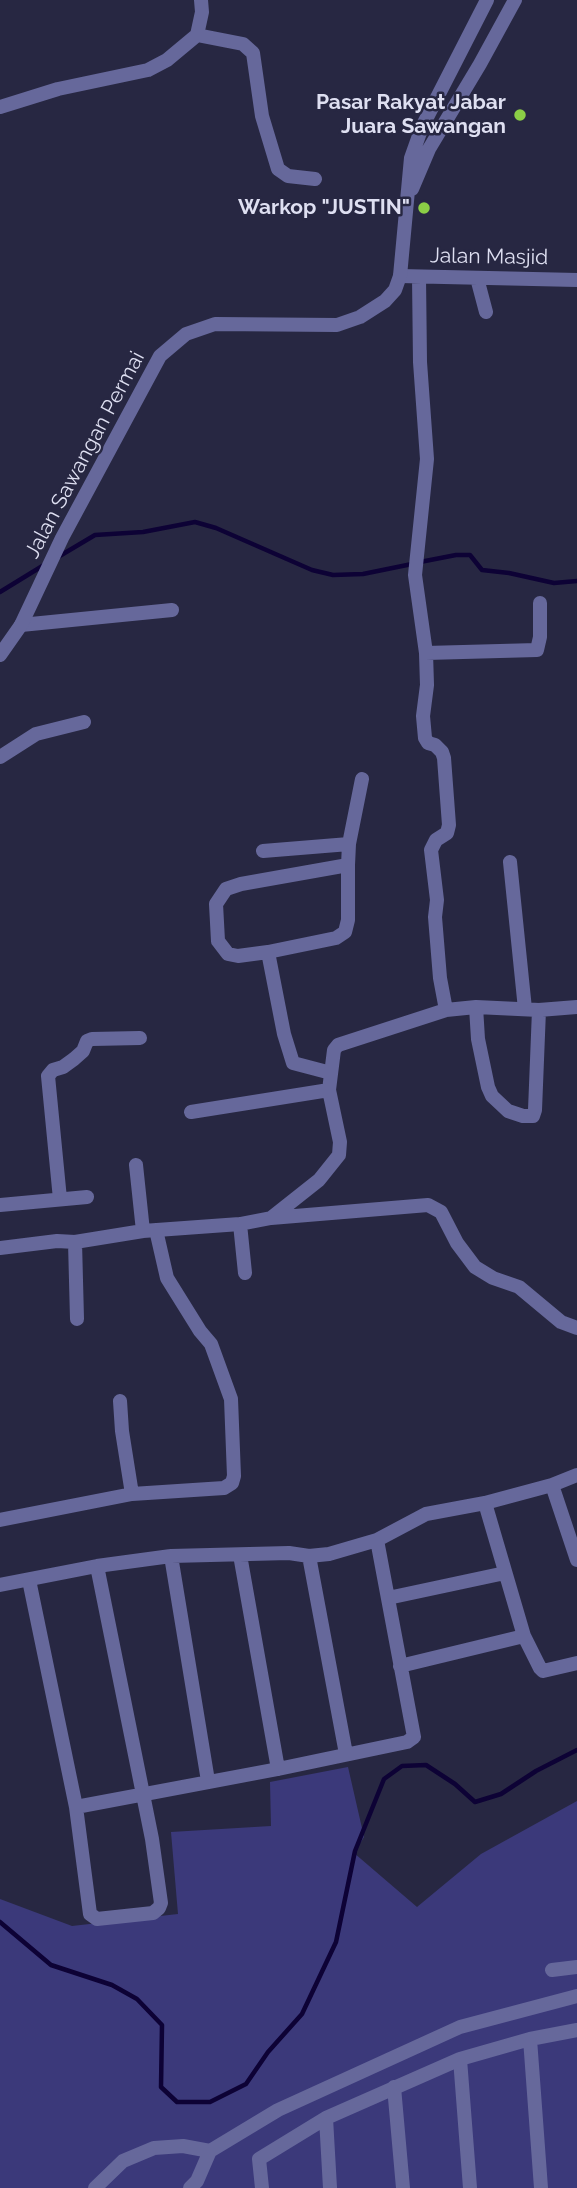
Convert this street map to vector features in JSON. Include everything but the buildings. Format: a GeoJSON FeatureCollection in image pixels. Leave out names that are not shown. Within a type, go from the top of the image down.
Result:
{"type":"FeatureCollection","features":[{"type":"Feature","properties":{"kind":"street"},"geometry":{"type":"LineString","coordinates":[[0,107],[58,89],[149,70],[167,60],[197,35],[202,12],[201,0]]}},
{"type":"Feature","properties":{"kind":"street","name":"Jalan Sawangan Permai"},"geometry":{"type":"LineString","coordinates":[[0,655],[21,625],[62,538],[160,356],[186,334],[215,324],[337,325],[360,317],[385,301],[395,290],[400,276],[407,200],[422,146],[422,127],[487,0]]}},
{"type":"Feature","properties":{"kind":"street"},"geometry":{"type":"LineString","coordinates":[[494,0],[512,4]]}},
{"type":"Feature","properties":{"kind":"street","name":"Jalan Sawangan Permai"},"geometry":{"type":"LineString","coordinates":[[422,146],[512,4]]}},
{"type":"Feature","properties":{"kind":"street"},"geometry":{"type":"LineString","coordinates":[[197,35],[243,44],[253,53],[262,116],[278,169],[288,176],[315,179]]}},
{"type":"Feature","properties":{"kind":"street","name":"Jalan Masjid"},"geometry":{"type":"LineString","coordinates":[[400,276],[577,280]]}},
{"type":"Feature","properties":{"kind":"street"},"geometry":{"type":"LineString","coordinates":[[419,276],[420,362],[427,450],[415,575],[426,653],[427,685],[423,716],[425,738],[442,751],[444,758],[449,825],[447,833],[436,840],[431,850],[437,900],[435,917],[440,978],[446,1010]]}},
{"type":"Feature","properties":{"kind":"street"},"geometry":{"type":"LineString","coordinates":[[477,278],[486,313]]}},
{"type":"Feature","properties":{"kind":"street"},"geometry":{"type":"LineString","coordinates":[[426,653],[537,650],[540,638],[540,603]]}},
{"type":"Feature","properties":{"kind":"street"},"geometry":{"type":"LineString","coordinates":[[21,625],[172,610]]}},
{"type":"Feature","properties":{"kind":"street"},"geometry":{"type":"LineString","coordinates":[[0,757],[36,734],[84,722]]}},
{"type":"Feature","properties":{"kind":"street"},"geometry":{"type":"LineString","coordinates":[[348,865],[241,884],[226,890],[216,904],[218,941],[228,954],[238,956],[307,946],[336,938],[345,932],[348,920],[349,844],[362,779]]}},
{"type":"Feature","properties":{"kind":"street"},"geometry":{"type":"LineString","coordinates":[[263,851],[349,844]]}},
{"type":"Feature","properties":{"kind":"street"},"geometry":{"type":"LineString","coordinates":[[476,1007],[478,1039],[492,1096],[508,1111],[523,1116],[533,1115],[532,1009],[510,862]]}},
{"type":"Feature","properties":{"kind":"street"},"geometry":{"type":"LineString","coordinates":[[268,952],[284,1034],[293,1063],[331,1073]]}},
{"type":"Feature","properties":{"kind":"street"},"geometry":{"type":"LineString","coordinates":[[271,1218],[318,1180],[340,1155],[340,1142],[329,1090],[334,1050],[338,1045],[446,1010],[476,1007],[577,1007]]}},
{"type":"Feature","properties":{"kind":"street"},"geometry":{"type":"LineString","coordinates":[[61,1199],[48,1076],[52,1070],[63,1067],[83,1051],[87,1041],[140,1038]]}},
{"type":"Feature","properties":{"kind":"street"},"geometry":{"type":"LineString","coordinates":[[191,1112],[329,1090]]}},
{"type":"Feature","properties":{"kind":"street"},"geometry":{"type":"LineString","coordinates":[[0,1520],[132,1494],[224,1488],[232,1483],[231,1399],[211,1344],[167,1278],[150,1230],[136,1165]]}},
{"type":"Feature","properties":{"kind":"street"},"geometry":{"type":"LineString","coordinates":[[0,1205],[87,1196]]}},
{"type":"Feature","properties":{"kind":"street"},"geometry":{"type":"LineString","coordinates":[[0,1248],[57,1241],[75,1242],[150,1230],[428,1205],[441,1212],[457,1243],[475,1267],[493,1278],[519,1287],[561,1322],[577,1328]]}},
{"type":"Feature","properties":{"kind":"street"},"geometry":{"type":"LineString","coordinates":[[240,1224],[245,1273]]}},
{"type":"Feature","properties":{"kind":"street"},"geometry":{"type":"LineString","coordinates":[[75,1242],[77,1319]]}},
{"type":"Feature","properties":{"kind":"street"},"geometry":{"type":"LineString","coordinates":[[120,1401],[132,1494]]}},
{"type":"Feature","properties":{"kind":"street"},"geometry":{"type":"LineString","coordinates":[[0,1585],[97,1566],[171,1556],[330,1554],[377,1540],[426,1514],[485,1503],[552,1485],[577,1475]]}},
{"type":"Feature","properties":{"kind":"street"},"geometry":{"type":"LineString","coordinates":[[552,1485],[577,1560]]}},
{"type":"Feature","properties":{"kind":"street"},"geometry":{"type":"LineString","coordinates":[[485,1503],[524,1636],[543,1671],[577,1663]]}},
{"type":"Feature","properties":{"kind":"street"},"geometry":{"type":"LineString","coordinates":[[76,1807],[278,1769],[407,1742],[414,1737],[377,1540]]}},
{"type":"Feature","properties":{"kind":"street"},"geometry":{"type":"LineString","coordinates":[[240,1555],[278,1769]]}},
{"type":"Feature","properties":{"kind":"street"},"geometry":{"type":"LineString","coordinates":[[171,1556],[208,1781]]}},
{"type":"Feature","properties":{"kind":"street"},"geometry":{"type":"LineString","coordinates":[[309,1556],[346,1754]]}},
{"type":"Feature","properties":{"kind":"street"},"geometry":{"type":"LineString","coordinates":[[29,1580],[76,1807],[91,1917],[97,1919],[153,1913],[160,1903],[142,1793],[97,1566]]}},
{"type":"Feature","properties":{"kind":"street"},"geometry":{"type":"LineString","coordinates":[[388,1598],[505,1573]]}},
{"type":"Feature","properties":{"kind":"street"},"geometry":{"type":"LineString","coordinates":[[400,1666],[524,1636]]}},
{"type":"Feature","properties":{"kind":"street"},"geometry":{"type":"LineString","coordinates":[[552,1970],[577,1967]]}},
{"type":"Feature","properties":{"kind":"street"},"geometry":{"type":"LineString","coordinates":[[190,2188],[197,2181],[210,2151],[278,2110],[460,2026],[577,1996]]}},
{"type":"Feature","properties":{"kind":"street"},"geometry":{"type":"LineString","coordinates":[[262,2188],[259,2159],[326,2118],[460,2059],[530,2039],[577,2030]]}},
{"type":"Feature","properties":{"kind":"street"},"geometry":{"type":"LineString","coordinates":[[530,2039],[541,2188]]}},
{"type":"Feature","properties":{"kind":"street"},"geometry":{"type":"LineString","coordinates":[[460,2059],[470,2188]]}},
{"type":"Feature","properties":{"kind":"street"},"geometry":{"type":"LineString","coordinates":[[394,2087],[402,2188]]}},
{"type":"Feature","properties":{"kind":"street"},"geometry":{"type":"LineString","coordinates":[[326,2118],[330,2188]]}},
{"type":"Feature","properties":{"kind":"street"},"geometry":{"type":"LineString","coordinates":[[95,2188],[123,2161],[154,2148],[183,2146],[210,2151]]}},
{"type":"Feature","properties":{"kind":"shaded area"},"geometry":{"type":"Polygon","coordinates":[[[348,1767],[364,1837],[354,1853],[417,1907],[481,1854],[577,1801],[577,2188],[0,2188],[0,1899],[72,1926],[178,1914],[171,1832],[271,1826],[270,1782],[348,1767]]]}},
{"type":"Feature","properties":{"kind":"waterway"},"geometry":{"type":"LineString","coordinates":[[58,557],[95,535],[143,532],[195,522],[216,528],[312,570],[333,575],[363,574],[412,564]]}},
{"type":"Feature","properties":{"kind":"waterway"},"geometry":{"type":"LineString","coordinates":[[420,562],[470,555],[482,570],[554,583],[577,581]]}},
{"type":"Feature","properties":{"kind":"waterway"},"geometry":{"type":"LineString","coordinates":[[0,592],[44,565]]}},
{"type":"Feature","properties":{"kind":"waterway"},"geometry":{"type":"LineString","coordinates":[[0,1922],[51,1965],[112,1985],[137,1999],[162,2025],[161,2087],[177,2102],[210,2102],[246,2084],[268,2052],[302,2014],[336,1942],[355,1851],[384,1779],[402,1766],[426,1765],[455,1784],[475,1802],[501,1794],[536,1771],[577,1750]]}},
{"type":"Feature","properties":{"kind":"place","name":"Pasar Rakyat Jabar Juara Sawangan"},"geometry":{"type":"Point","coordinates":[520,115]}},
{"type":"Feature","properties":{"kind":"place","name":"Warkop \"JUSTIN\""},"geometry":{"type":"Point","coordinates":[424,208]}}]}
